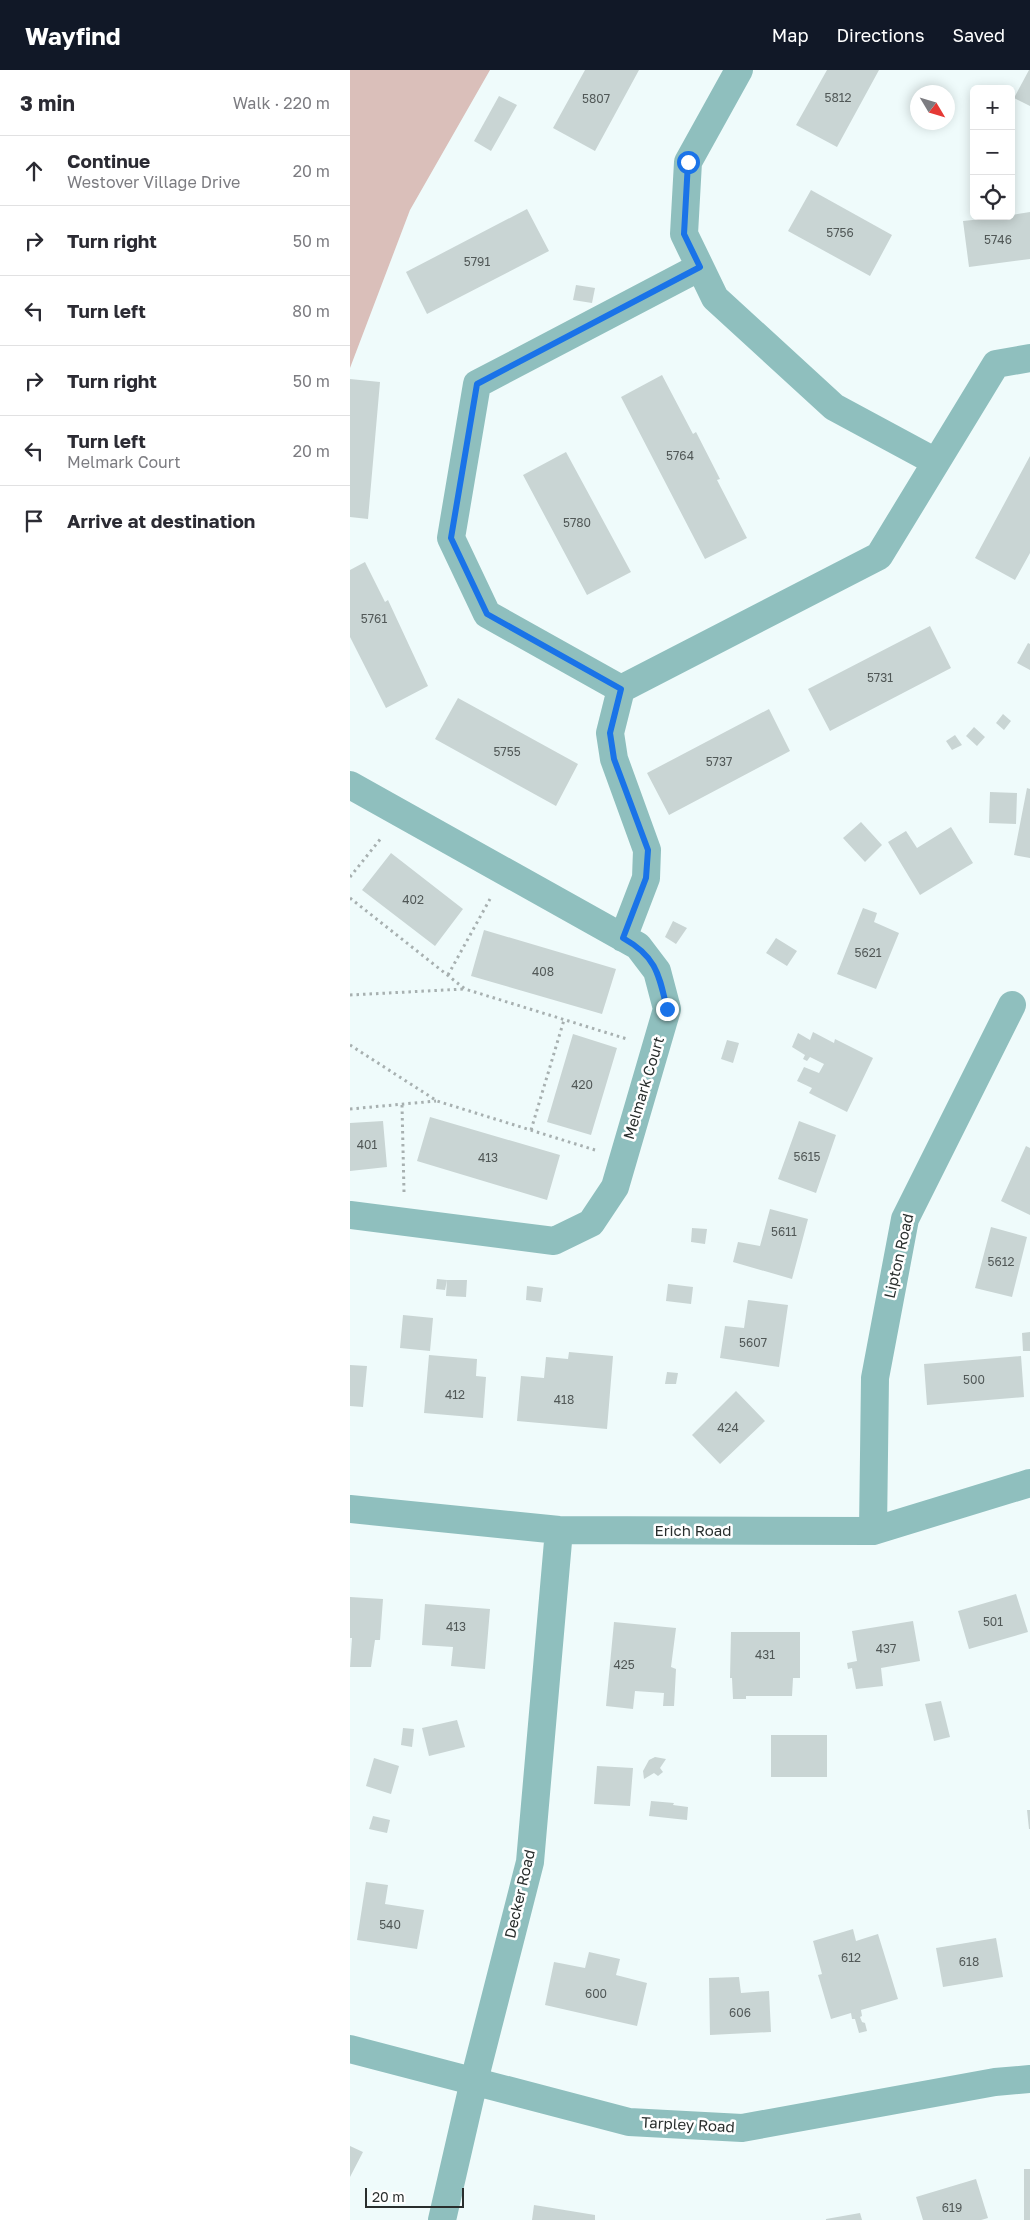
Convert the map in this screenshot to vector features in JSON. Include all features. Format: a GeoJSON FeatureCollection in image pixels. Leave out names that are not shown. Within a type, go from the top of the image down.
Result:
{"type":"FeatureCollection","features":[{"type":"Feature","properties":{"kind":"street"},"geometry":{"type":"LineString","coordinates":[[739,70],[688,162],[684,234],[715,298],[834,407],[936,462]]}},
{"type":"Feature","properties":{"kind":"street"},"geometry":{"type":"LineString","coordinates":[[621,689],[487,614],[463,564],[451,538],[477,384],[700,267]]}},
{"type":"Feature","properties":{"kind":"street"},"geometry":{"type":"LineString","coordinates":[[623,938],[646,878],[648,850],[614,759],[610,733],[621,689],[879,556],[996,364],[1030,358]]}},
{"type":"Feature","properties":{"kind":"street","name":"Melmark Court"},"geometry":{"type":"LineString","coordinates":[[350,785],[638,946],[658,971],[667,1009],[615,1187],[590,1223],[554,1241],[350,1215]]}},
{"type":"Feature","properties":{"kind":"street","name":"Lipton Road"},"geometry":{"type":"LineString","coordinates":[[873,1531],[875,1378],[905,1219],[1012,1005]]}},
{"type":"Feature","properties":{"kind":"street","name":"Erich Road"},"geometry":{"type":"LineString","coordinates":[[350,1510],[559,1530],[873,1531],[1030,1484]]}},
{"type":"Feature","properties":{"kind":"street","name":"Decker Road"},"geometry":{"type":"LineString","coordinates":[[442,2220],[474,2081],[530,1862],[559,1530]]}},
{"type":"Feature","properties":{"kind":"street","name":"Tarpley Road"},"geometry":{"type":"LineString","coordinates":[[350,2049],[629,2122],[742,2128],[995,2082],[1030,2079]]}},
{"type":"Feature","properties":{"kind":"path"},"geometry":{"type":"LineString","coordinates":[[350,877],[387,831]]}},
{"type":"Feature","properties":{"kind":"path"},"geometry":{"type":"LineString","coordinates":[[448,975],[494,891]]}},
{"type":"Feature","properties":{"kind":"path"},"geometry":{"type":"LineString","coordinates":[[350,898],[465,989]]}},
{"type":"Feature","properties":{"kind":"path"},"geometry":{"type":"LineString","coordinates":[[350,995],[465,989],[634,1041]]}},
{"type":"Feature","properties":{"kind":"path"},"geometry":{"type":"LineString","coordinates":[[531,1130],[564,1020]]}},
{"type":"Feature","properties":{"kind":"path"},"geometry":{"type":"LineString","coordinates":[[350,1045],[437,1101],[603,1152]]}},
{"type":"Feature","properties":{"kind":"path"},"geometry":{"type":"LineString","coordinates":[[350,1109],[437,1101]]}},
{"type":"Feature","properties":{"kind":"path"},"geometry":{"type":"LineString","coordinates":[[402,1105],[405,1201]]}},
{"type":"Feature","properties":{"kind":"shaded area"},"geometry":{"type":"Polygon","coordinates":[[[350,70],[490,70],[410,210],[350,368],[350,70]]]}},
{"type":"Feature","properties":{"kind":"building"},"geometry":{"type":"Polygon","coordinates":[[[585,70],[639,70],[595,151],[553,128],[585,70]]]}},
{"type":"Feature","properties":{"kind":"building"},"geometry":{"type":"Polygon","coordinates":[[[827,70],[879,70],[837,147],[796,125],[827,70]]]}},
{"type":"Feature","properties":{"kind":"building"},"geometry":{"type":"Polygon","coordinates":[[[1030,70],[1030,106],[1015,98],[1030,70]]]}},
{"type":"Feature","properties":{"kind":"building"},"geometry":{"type":"Polygon","coordinates":[[[499,96],[517,105],[491,151],[474,141],[499,96]]]}},
{"type":"Feature","properties":{"kind":"building"},"geometry":{"type":"Polygon","coordinates":[[[811,190],[892,235],[870,276],[788,231],[811,190]]]}},
{"type":"Feature","properties":{"kind":"building"},"geometry":{"type":"Polygon","coordinates":[[[527,209],[549,251],[427,314],[406,272],[527,209]]]}},
{"type":"Feature","properties":{"kind":"building"},"geometry":{"type":"Polygon","coordinates":[[[1030,212],[1030,259],[969,267],[963,221],[1015,220],[1015,214],[1030,212]]]}},
{"type":"Feature","properties":{"kind":"building"},"geometry":{"type":"Polygon","coordinates":[[[576,285],[595,288],[592,303],[573,300],[576,285]]]}},
{"type":"Feature","properties":{"kind":"building"},"geometry":{"type":"Polygon","coordinates":[[[662,375],[693,434],[696,432],[720,479],[717,480],[747,538],[705,559],[621,397],[662,375]]]}},
{"type":"Feature","properties":{"kind":"building"},"geometry":{"type":"Polygon","coordinates":[[[350,379],[380,382],[368,519],[350,517],[350,379]]]}},
{"type":"Feature","properties":{"kind":"building"},"geometry":{"type":"Polygon","coordinates":[[[566,452],[631,572],[587,595],[523,475],[566,452]]]}},
{"type":"Feature","properties":{"kind":"building"},"geometry":{"type":"Polygon","coordinates":[[[1030,456],[1030,553],[1015,580],[975,558],[1030,456]]]}},
{"type":"Feature","properties":{"kind":"building"},"geometry":{"type":"Polygon","coordinates":[[[365,562],[385,602],[388,600],[428,686],[386,708],[350,637],[350,570],[365,562]]]}},
{"type":"Feature","properties":{"kind":"building"},"geometry":{"type":"Polygon","coordinates":[[[930,626],[951,668],[830,731],[808,689],[930,626]]]}},
{"type":"Feature","properties":{"kind":"building"},"geometry":{"type":"Polygon","coordinates":[[[1028,643],[1030,644],[1030,670],[1017,663],[1028,643]]]}},
{"type":"Feature","properties":{"kind":"building"},"geometry":{"type":"Polygon","coordinates":[[[458,698],[578,764],[556,806],[435,739],[458,698]]]}},
{"type":"Feature","properties":{"kind":"building"},"geometry":{"type":"Polygon","coordinates":[[[769,709],[790,751],[669,815],[647,773],[769,709]]]}},
{"type":"Feature","properties":{"kind":"building"},"geometry":{"type":"Polygon","coordinates":[[[1003,714],[1011,721],[1004,730],[996,723],[1003,714]]]}},
{"type":"Feature","properties":{"kind":"building"},"geometry":{"type":"Polygon","coordinates":[[[974,727],[985,737],[977,746],[966,736],[974,727]]]}},
{"type":"Feature","properties":{"kind":"building"},"geometry":{"type":"Polygon","coordinates":[[[955,735],[962,745],[952,750],[946,741],[955,735]]]}},
{"type":"Feature","properties":{"kind":"building"},"geometry":{"type":"Polygon","coordinates":[[[1027,788],[1030,789],[1030,858],[1014,855],[1027,788]]]}},
{"type":"Feature","properties":{"kind":"building"},"geometry":{"type":"Polygon","coordinates":[[[990,792],[1017,793],[1016,824],[989,823],[990,792]]]}},
{"type":"Feature","properties":{"kind":"building"},"geometry":{"type":"Polygon","coordinates":[[[861,822],[882,845],[865,862],[843,838],[861,822]]]}},
{"type":"Feature","properties":{"kind":"building"},"geometry":{"type":"Polygon","coordinates":[[[951,827],[973,863],[920,895],[888,842],[906,831],[917,848],[951,827]]]}},
{"type":"Feature","properties":{"kind":"building"},"geometry":{"type":"Polygon","coordinates":[[[391,853],[463,909],[435,946],[362,890],[391,853]]]}},
{"type":"Feature","properties":{"kind":"building"},"geometry":{"type":"Polygon","coordinates":[[[863,908],[877,913],[874,922],[899,933],[876,989],[837,974],[863,908]]]}},
{"type":"Feature","properties":{"kind":"building"},"geometry":{"type":"Polygon","coordinates":[[[673,921],[687,928],[676,944],[665,937],[673,921]]]}},
{"type":"Feature","properties":{"kind":"building"},"geometry":{"type":"Polygon","coordinates":[[[484,930],[616,969],[602,1014],[471,976],[484,930]]]}},
{"type":"Feature","properties":{"kind":"building"},"geometry":{"type":"Polygon","coordinates":[[[776,938],[797,951],[787,966],[766,953],[776,938]]]}},
{"type":"Feature","properties":{"kind":"building"},"geometry":{"type":"Polygon","coordinates":[[[813,1032],[834,1043],[835,1039],[873,1058],[847,1112],[809,1093],[812,1088],[797,1081],[804,1067],[819,1073],[824,1064],[810,1057],[807,1061],[803,1059],[805,1055],[792,1047],[798,1033],[810,1040],[813,1032]]]}},
{"type":"Feature","properties":{"kind":"building"},"geometry":{"type":"Polygon","coordinates":[[[573,1034],[617,1048],[591,1135],[547,1122],[573,1034]]]}},
{"type":"Feature","properties":{"kind":"building"},"geometry":{"type":"Polygon","coordinates":[[[727,1040],[739,1043],[733,1063],[721,1059],[727,1040]]]}},
{"type":"Feature","properties":{"kind":"building"},"geometry":{"type":"Polygon","coordinates":[[[430,1117],[560,1155],[547,1200],[417,1161],[430,1117]]]}},
{"type":"Feature","properties":{"kind":"building"},"geometry":{"type":"Polygon","coordinates":[[[383,1121],[387,1167],[350,1171],[350,1123],[383,1121]]]}},
{"type":"Feature","properties":{"kind":"building"},"geometry":{"type":"Polygon","coordinates":[[[799,1121],[836,1135],[816,1193],[778,1179],[799,1121]]]}},
{"type":"Feature","properties":{"kind":"building"},"geometry":{"type":"Polygon","coordinates":[[[1026,1146],[1030,1148],[1030,1215],[1001,1201],[1026,1146]]]}},
{"type":"Feature","properties":{"kind":"building"},"geometry":{"type":"Polygon","coordinates":[[[770,1209],[808,1219],[792,1279],[733,1262],[738,1242],[760,1246],[770,1209]]]}},
{"type":"Feature","properties":{"kind":"building"},"geometry":{"type":"Polygon","coordinates":[[[991,1227],[1027,1237],[1012,1297],[975,1288],[991,1227]]]}},
{"type":"Feature","properties":{"kind":"building"},"geometry":{"type":"Polygon","coordinates":[[[692,1228],[707,1229],[705,1244],[691,1242],[692,1228]]]}},
{"type":"Feature","properties":{"kind":"building"},"geometry":{"type":"Polygon","coordinates":[[[437,1279],[447,1280],[445,1290],[436,1289],[437,1279]]]}},
{"type":"Feature","properties":{"kind":"building"},"geometry":{"type":"Polygon","coordinates":[[[447,1280],[467,1280],[466,1297],[446,1296],[447,1280]]]}},
{"type":"Feature","properties":{"kind":"building"},"geometry":{"type":"Polygon","coordinates":[[[668,1284],[693,1287],[691,1304],[666,1301],[668,1284]]]}},
{"type":"Feature","properties":{"kind":"building"},"geometry":{"type":"Polygon","coordinates":[[[527,1286],[543,1288],[541,1302],[526,1300],[527,1286]]]}},
{"type":"Feature","properties":{"kind":"building"},"geometry":{"type":"Polygon","coordinates":[[[748,1300],[788,1305],[779,1367],[720,1358],[725,1326],[744,1328],[748,1300]]]}},
{"type":"Feature","properties":{"kind":"building"},"geometry":{"type":"Polygon","coordinates":[[[403,1315],[433,1318],[430,1351],[400,1348],[403,1315]]]}},
{"type":"Feature","properties":{"kind":"building"},"geometry":{"type":"Polygon","coordinates":[[[1030,1332],[1030,1351],[1023,1351],[1022,1333],[1030,1332]]]}},
{"type":"Feature","properties":{"kind":"building"},"geometry":{"type":"Polygon","coordinates":[[[569,1352],[613,1356],[607,1429],[517,1421],[521,1376],[544,1378],[546,1357],[568,1359],[569,1352]]]}},
{"type":"Feature","properties":{"kind":"building"},"geometry":{"type":"Polygon","coordinates":[[[429,1355],[477,1359],[476,1376],[486,1377],[483,1418],[424,1413],[429,1355]]]}},
{"type":"Feature","properties":{"kind":"building"},"geometry":{"type":"Polygon","coordinates":[[[1021,1356],[1024,1397],[927,1405],[924,1364],[1021,1356]]]}},
{"type":"Feature","properties":{"kind":"building"},"geometry":{"type":"Polygon","coordinates":[[[350,1365],[367,1366],[363,1407],[350,1406],[350,1365]]]}},
{"type":"Feature","properties":{"kind":"building"},"geometry":{"type":"Polygon","coordinates":[[[667,1372],[678,1373],[676,1384],[665,1384],[667,1372]]]}},
{"type":"Feature","properties":{"kind":"building"},"geometry":{"type":"Polygon","coordinates":[[[736,1391],[765,1421],[720,1464],[692,1435],[736,1391]]]}},
{"type":"Feature","properties":{"kind":"building"},"geometry":{"type":"Polygon","coordinates":[[[1016,1594],[1028,1632],[969,1649],[958,1611],[1016,1594]]]}},
{"type":"Feature","properties":{"kind":"building"},"geometry":{"type":"Polygon","coordinates":[[[350,1597],[383,1599],[380,1640],[375,1640],[371,1667],[350,1667],[352,1638],[350,1638],[350,1597]]]}},
{"type":"Feature","properties":{"kind":"building"},"geometry":{"type":"Polygon","coordinates":[[[425,1604],[490,1609],[485,1669],[451,1666],[453,1647],[422,1645],[425,1604]]]}},
{"type":"Feature","properties":{"kind":"building"},"geometry":{"type":"Polygon","coordinates":[[[913,1621],[920,1661],[881,1668],[883,1686],[856,1689],[852,1668],[848,1669],[847,1663],[857,1661],[852,1631],[913,1621]]]}},
{"type":"Feature","properties":{"kind":"building"},"geometry":{"type":"Polygon","coordinates":[[[614,1622],[676,1628],[671,1667],[676,1669],[674,1706],[663,1706],[664,1693],[635,1691],[633,1709],[606,1706],[614,1622]]]}},
{"type":"Feature","properties":{"kind":"building"},"geometry":{"type":"Polygon","coordinates":[[[731,1632],[800,1632],[800,1678],[793,1678],[792,1696],[746,1696],[746,1699],[733,1699],[732,1678],[730,1678],[731,1632]]]}},
{"type":"Feature","properties":{"kind":"building"},"geometry":{"type":"Polygon","coordinates":[[[941,1701],[950,1737],[934,1741],[925,1704],[941,1701]]]}},
{"type":"Feature","properties":{"kind":"building"},"geometry":{"type":"Polygon","coordinates":[[[457,1720],[465,1747],[429,1756],[422,1728],[457,1720]]]}},
{"type":"Feature","properties":{"kind":"building"},"geometry":{"type":"Polygon","coordinates":[[[403,1728],[414,1729],[412,1747],[401,1745],[403,1728]]]}},
{"type":"Feature","properties":{"kind":"building"},"geometry":{"type":"Polygon","coordinates":[[[771,1735],[827,1735],[827,1777],[771,1777],[771,1735]]]}},
{"type":"Feature","properties":{"kind":"building"},"geometry":{"type":"Polygon","coordinates":[[[655,1757],[666,1759],[660,1768],[663,1772],[658,1776],[654,1773],[644,1779],[643,1771],[649,1760],[655,1757]]]}},
{"type":"Feature","properties":{"kind":"building"},"geometry":{"type":"Polygon","coordinates":[[[374,1758],[399,1766],[391,1794],[366,1786],[374,1758]]]}},
{"type":"Feature","properties":{"kind":"building"},"geometry":{"type":"Polygon","coordinates":[[[597,1766],[633,1768],[630,1806],[594,1804],[597,1766]]]}},
{"type":"Feature","properties":{"kind":"building"},"geometry":{"type":"Polygon","coordinates":[[[651,1801],[674,1803],[673,1805],[688,1807],[687,1820],[649,1816],[651,1801]]]}},
{"type":"Feature","properties":{"kind":"building"},"geometry":{"type":"Polygon","coordinates":[[[1027,1810],[1030,1810],[1030,1829],[1029,1829],[1027,1810]]]}},
{"type":"Feature","properties":{"kind":"building"},"geometry":{"type":"Polygon","coordinates":[[[373,1816],[390,1820],[387,1833],[369,1829],[373,1816]]]}},
{"type":"Feature","properties":{"kind":"building"},"geometry":{"type":"Polygon","coordinates":[[[366,1882],[388,1885],[385,1904],[424,1910],[417,1949],[357,1940],[366,1882]]]}},
{"type":"Feature","properties":{"kind":"building"},"geometry":{"type":"Polygon","coordinates":[[[853,1929],[856,1941],[878,1934],[898,1999],[861,2010],[862,2016],[860,2017],[862,2022],[865,2023],[867,2031],[859,2033],[851,2013],[831,2019],[818,1975],[822,1974],[813,1941],[853,1929]]]}},
{"type":"Feature","properties":{"kind":"building"},"geometry":{"type":"Polygon","coordinates":[[[996,1938],[1003,1977],[943,1987],[936,1948],[996,1938]]]}},
{"type":"Feature","properties":{"kind":"building"},"geometry":{"type":"Polygon","coordinates":[[[589,1952],[620,1959],[616,1975],[647,1983],[637,2026],[545,2005],[554,1962],[585,1968],[589,1952]]]}},
{"type":"Feature","properties":{"kind":"building"},"geometry":{"type":"Polygon","coordinates":[[[739,1977],[741,1993],[769,1991],[771,2032],[710,2035],[709,1978],[739,1977]]]}},
{"type":"Feature","properties":{"kind":"building"},"geometry":{"type":"Polygon","coordinates":[[[350,2146],[363,2152],[350,2177],[350,2146]]]}},
{"type":"Feature","properties":{"kind":"building"},"geometry":{"type":"Polygon","coordinates":[[[1024,2169],[1030,2169],[1030,2220],[1024,2220],[1024,2169]]]}},
{"type":"Feature","properties":{"kind":"building"},"geometry":{"type":"Polygon","coordinates":[[[976,2179],[988,2218],[981,2220],[923,2220],[916,2197],[976,2179]]]}},
{"type":"Feature","properties":{"kind":"building"},"geometry":{"type":"Polygon","coordinates":[[[534,2205],[595,2215],[595,2220],[532,2220],[534,2205]]]}},
{"type":"Feature","properties":{"kind":"building"},"geometry":{"type":"Polygon","coordinates":[[[860,2213],[862,2220],[826,2220],[826,2219],[860,2213]]]}},
{"type":"Feature","properties":{"kind":"route"},"geometry":{"type":"LineString","coordinates":[[667,1009],[658,971],[638,946],[623,938],[646,878],[648,850],[614,759],[610,733],[621,689],[487,614],[451,538],[477,384],[700,267],[684,234],[688,162]]}}]}
